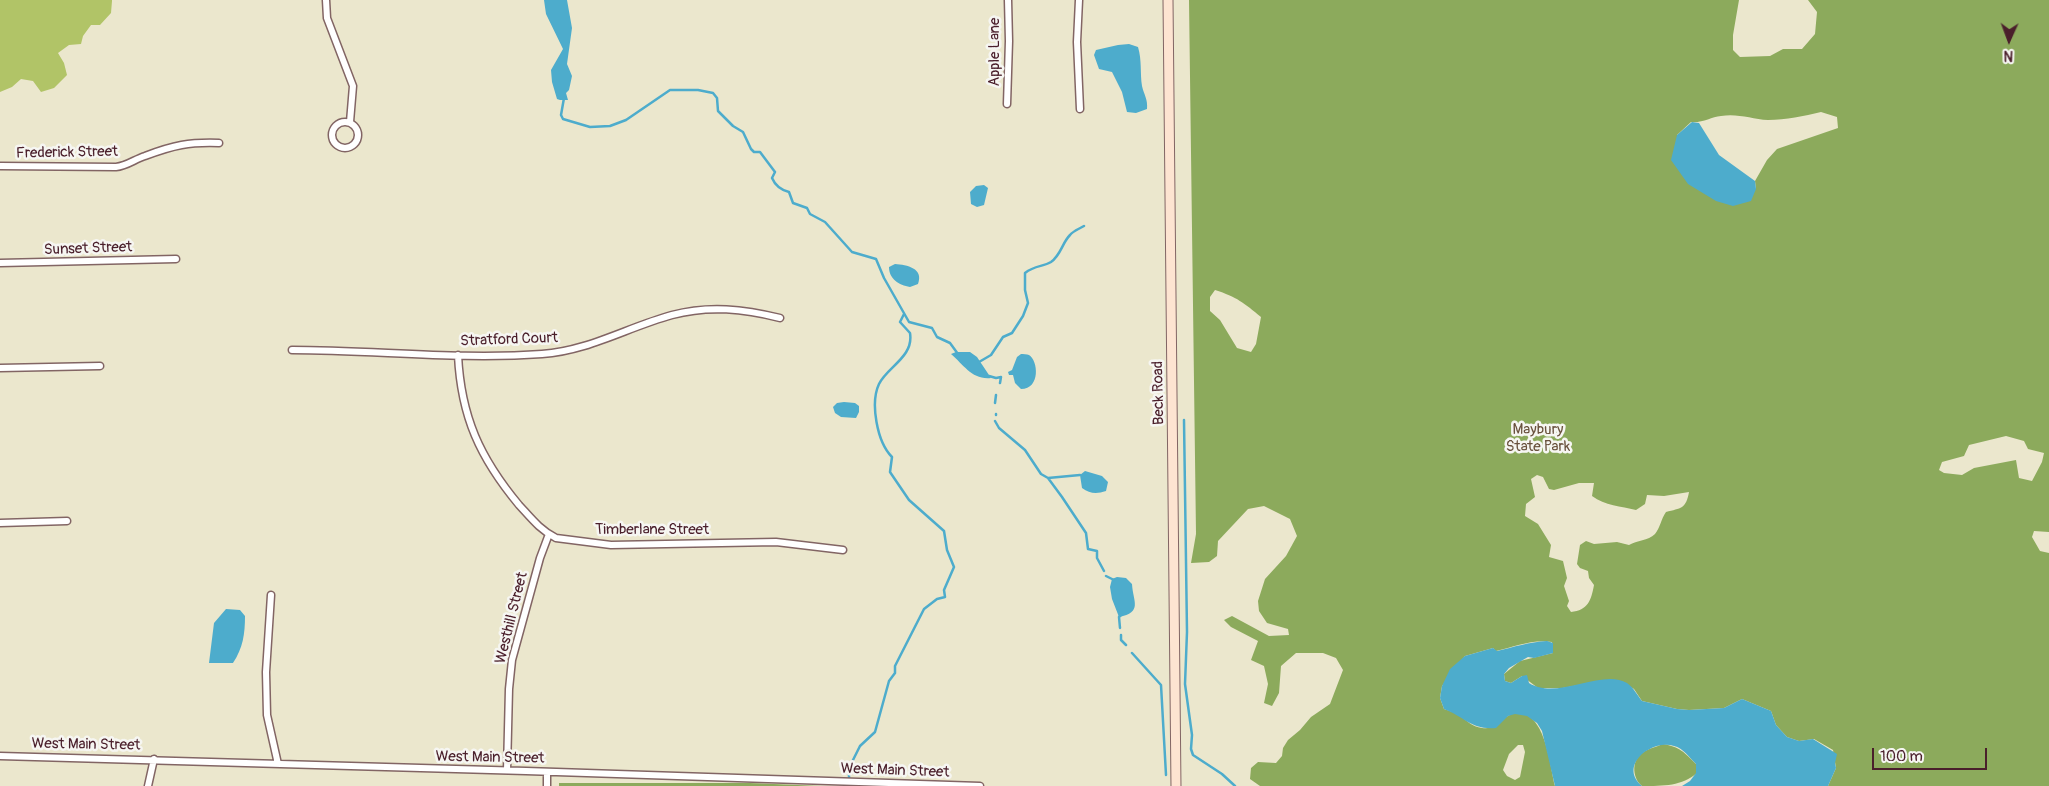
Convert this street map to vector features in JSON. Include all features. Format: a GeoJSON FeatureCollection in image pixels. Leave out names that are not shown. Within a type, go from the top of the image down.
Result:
{"type":"FeatureCollection","features":[{"type":"Feature","properties":{"kind":"main road","name":"Beck Road"},"geometry":{"type":"LineString","coordinates":[[1168,0],[1176,786]]}},
{"type":"Feature","properties":{"kind":"street"},"geometry":{"type":"LineString","coordinates":[[326,0],[327,18],[353,86],[350,122]]}},
{"type":"Feature","properties":{"kind":"street","name":"Apple Lane"},"geometry":{"type":"LineString","coordinates":[[1007,104],[1008,0]]}},
{"type":"Feature","properties":{"kind":"street"},"geometry":{"type":"LineString","coordinates":[[1079,0],[1080,109]]}},
{"type":"Feature","properties":{"kind":"street"},"geometry":{"type":"LineString","coordinates":[[350,122],[357,128],[357,141],[350,147],[341,147],[334,142],[333,130],[338,124],[350,122]]}},
{"type":"Feature","properties":{"kind":"street","name":"Frederick Street"},"geometry":{"type":"LineString","coordinates":[[0,166],[116,167],[127,165],[139,158],[178,144],[195,142],[219,143]]}},
{"type":"Feature","properties":{"kind":"street","name":"Sunset Street"},"geometry":{"type":"LineString","coordinates":[[0,263],[176,259]]}},
{"type":"Feature","properties":{"kind":"street","name":"Stratford Court"},"geometry":{"type":"LineString","coordinates":[[292,350],[458,355],[541,354],[569,350],[597,342],[671,315],[701,310],[731,309],[780,318]]}},
{"type":"Feature","properties":{"kind":"street","name":"Timberlane Street"},"geometry":{"type":"LineString","coordinates":[[458,355],[465,406],[480,450],[512,496],[537,526],[556,538],[611,545],[768,542],[843,550]]}},
{"type":"Feature","properties":{"kind":"street"},"geometry":{"type":"LineString","coordinates":[[0,368],[100,366]]}},
{"type":"Feature","properties":{"kind":"street"},"geometry":{"type":"LineString","coordinates":[[0,523],[67,521]]}},
{"type":"Feature","properties":{"kind":"street","name":"Westhill Street"},"geometry":{"type":"LineString","coordinates":[[507,770],[509,689],[512,660],[540,558],[549,534]]}},
{"type":"Feature","properties":{"kind":"street"},"geometry":{"type":"LineString","coordinates":[[271,596],[266,672],[267,707],[278,764]]}},
{"type":"Feature","properties":{"kind":"street","name":"West Main Street"},"geometry":{"type":"LineString","coordinates":[[0,756],[154,759],[980,786]]}},
{"type":"Feature","properties":{"kind":"street"},"geometry":{"type":"LineString","coordinates":[[148,786],[154,759]]}},
{"type":"Feature","properties":{"kind":"street"},"geometry":{"type":"LineString","coordinates":[[547,772],[547,786]]}},
{"type":"Feature","properties":{"kind":"green space"},"geometry":{"type":"Polygon","coordinates":[[[0,0],[112,1],[111,13],[100,25],[91,25],[83,36],[81,44],[69,45],[58,53],[64,63],[67,75],[54,88],[41,92],[33,81],[21,79],[12,87],[0,92],[0,0]]]}},
{"type":"Feature","properties":{"kind":"green space","name":"Maybury State Park"},"geometry":{"type":"Polygon","coordinates":[[[1189,0],[1739,0],[1733,35],[1733,50],[1740,57],[1770,56],[1783,49],[1802,49],[1815,34],[1817,12],[1808,0],[2049,0],[2049,532],[2034,531],[2032,537],[2040,551],[2049,553],[2049,786],[1828,786],[1836,768],[1833,750],[1814,739],[1799,741],[1787,737],[1776,725],[1771,711],[1742,699],[1724,708],[1689,710],[1642,701],[1634,689],[1621,681],[1600,681],[1563,688],[1538,688],[1522,676],[1511,683],[1505,681],[1504,674],[1520,661],[1553,653],[1552,642],[1545,641],[1531,642],[1496,651],[1493,648],[1465,656],[1442,686],[1440,698],[1444,709],[1457,714],[1478,727],[1488,728],[1496,726],[1512,714],[1523,714],[1532,719],[1544,739],[1555,786],[1260,786],[1250,779],[1251,768],[1258,762],[1276,763],[1282,756],[1283,748],[1288,740],[1311,717],[1330,704],[1343,670],[1336,658],[1323,653],[1296,653],[1281,666],[1279,693],[1272,706],[1264,703],[1268,684],[1264,666],[1251,660],[1258,641],[1231,627],[1224,620],[1232,616],[1269,636],[1289,635],[1288,629],[1267,623],[1259,611],[1258,601],[1265,579],[1286,556],[1297,536],[1290,519],[1264,506],[1248,509],[1218,541],[1217,556],[1209,562],[1191,563],[1196,534],[1189,0]],[[1821,112],[1795,118],[1768,120],[1733,115],[1721,116],[1699,122],[1691,122],[1677,135],[1756,189],[1755,181],[1767,160],[1777,149],[1838,128],[1837,117],[1821,112]],[[1215,290],[1210,297],[1210,311],[1220,320],[1237,348],[1251,352],[1256,344],[1261,317],[1229,295],[1215,290]],[[2006,436],[1969,445],[1964,456],[1942,462],[1939,470],[1944,473],[1962,475],[1974,468],[2016,460],[2019,478],[2032,481],[2042,462],[2044,453],[2028,449],[2024,441],[2006,436]],[[1537,475],[1531,479],[1535,497],[1526,504],[1525,516],[1538,524],[1551,545],[1549,557],[1563,561],[1567,578],[1564,586],[1569,601],[1567,606],[1571,612],[1577,611],[1588,604],[1594,585],[1589,578],[1588,571],[1580,568],[1577,564],[1580,545],[1586,541],[1594,544],[1617,542],[1629,545],[1649,538],[1657,532],[1666,512],[1684,505],[1689,492],[1664,496],[1647,495],[1645,504],[1636,510],[1608,504],[1592,496],[1594,483],[1579,483],[1554,490],[1549,489],[1543,477],[1537,475]],[[1518,745],[1509,754],[1503,770],[1507,776],[1515,780],[1520,777],[1525,752],[1523,745],[1518,745]]]}},
{"type":"Feature","properties":{"kind":"green space"},"geometry":{"type":"Polygon","coordinates":[[[1663,744],[1678,748],[1685,753],[1696,764],[1697,773],[1679,783],[1642,786],[1634,770],[1638,757],[1648,749],[1663,744]]]}},
{"type":"Feature","properties":{"kind":"green space"},"geometry":{"type":"Polygon","coordinates":[[[559,783],[750,783],[821,786],[559,786],[559,783]]]}},
{"type":"Feature","properties":{"kind":"water"},"geometry":{"type":"Polygon","coordinates":[[[544,0],[567,0],[572,28],[567,64],[572,76],[569,90],[566,93],[568,100],[557,99],[552,82],[551,70],[563,49],[546,14],[544,0]]]}},
{"type":"Feature","properties":{"kind":"water"},"geometry":{"type":"Polygon","coordinates":[[[1129,44],[1138,47],[1142,86],[1147,102],[1147,109],[1136,113],[1127,112],[1122,92],[1112,72],[1099,69],[1094,55],[1096,50],[1129,44]]]}},
{"type":"Feature","properties":{"kind":"water"},"geometry":{"type":"Polygon","coordinates":[[[1692,122],[1699,123],[1719,155],[1755,181],[1756,189],[1751,201],[1733,206],[1716,201],[1688,184],[1671,160],[1677,135],[1692,122]]]}},
{"type":"Feature","properties":{"kind":"water"},"geometry":{"type":"Polygon","coordinates":[[[984,185],[988,188],[984,205],[977,207],[971,204],[970,192],[976,186],[984,185]]]}},
{"type":"Feature","properties":{"kind":"water"},"geometry":{"type":"Polygon","coordinates":[[[895,264],[904,265],[917,271],[919,274],[918,284],[910,287],[895,281],[889,271],[889,267],[895,264]]]}},
{"type":"Feature","properties":{"kind":"water"},"geometry":{"type":"Polygon","coordinates":[[[970,352],[977,357],[991,378],[979,377],[973,374],[951,354],[970,352]]]}},
{"type":"Feature","properties":{"kind":"water"},"geometry":{"type":"Polygon","coordinates":[[[1021,354],[1032,358],[1036,374],[1032,384],[1027,388],[1021,389],[1015,383],[1013,375],[1009,375],[1008,372],[1012,370],[1017,357],[1021,354]]]}},
{"type":"Feature","properties":{"kind":"water"},"geometry":{"type":"Polygon","coordinates":[[[837,403],[855,403],[859,406],[856,418],[841,417],[835,413],[833,407],[837,403]]]}},
{"type":"Feature","properties":{"kind":"water"},"geometry":{"type":"Polygon","coordinates":[[[1085,471],[1102,476],[1108,482],[1106,491],[1094,493],[1082,488],[1080,475],[1085,471]]]}},
{"type":"Feature","properties":{"kind":"water"},"geometry":{"type":"Polygon","coordinates":[[[1117,577],[1126,578],[1132,584],[1135,605],[1131,612],[1119,617],[1112,599],[1110,587],[1112,579],[1117,577]]]}},
{"type":"Feature","properties":{"kind":"water"},"geometry":{"type":"Polygon","coordinates":[[[226,609],[240,610],[245,616],[244,635],[241,646],[233,663],[209,663],[214,623],[226,609]]]}},
{"type":"Feature","properties":{"kind":"water"},"geometry":{"type":"Polygon","coordinates":[[[1547,641],[1553,643],[1553,653],[1534,658],[1528,657],[1509,668],[1504,674],[1505,681],[1511,683],[1527,675],[1529,683],[1540,688],[1553,688],[1605,679],[1617,679],[1627,683],[1634,689],[1642,701],[1689,710],[1724,708],[1742,699],[1771,711],[1776,725],[1787,737],[1799,741],[1813,739],[1837,754],[1836,768],[1828,786],[1682,786],[1690,781],[1696,773],[1696,764],[1680,749],[1665,745],[1647,750],[1636,763],[1634,770],[1636,778],[1642,786],[1555,786],[1542,731],[1537,723],[1527,716],[1515,714],[1508,716],[1496,728],[1480,727],[1444,709],[1440,698],[1442,686],[1450,669],[1465,656],[1493,648],[1497,651],[1547,641]]]}},
{"type":"Feature","properties":{"kind":"waterway"},"geometry":{"type":"LineString","coordinates":[[564,98],[561,115],[563,119],[590,127],[610,126],[626,120],[670,90],[698,90],[713,93],[717,98],[718,111],[733,126],[743,132],[754,152],[760,152],[775,172],[772,178],[773,181],[781,189],[789,192],[793,203],[807,208],[810,214],[825,222],[852,252],[876,259],[884,278],[909,322],[932,328],[937,337],[950,343],[958,354]]}},
{"type":"Feature","properties":{"kind":"waterway"},"geometry":{"type":"LineString","coordinates":[[979,362],[991,355],[1003,337],[1012,333],[1023,316],[1028,303],[1025,290],[1025,273],[1051,262],[1071,234],[1084,226]]}},
{"type":"Feature","properties":{"kind":"waterway"},"geometry":{"type":"LineString","coordinates":[[849,786],[849,768],[860,746],[875,732],[889,681],[895,673],[895,666],[924,609],[937,599],[945,597],[944,590],[954,567],[947,550],[944,531],[909,500],[890,472],[892,457],[882,442],[876,422],[875,401],[879,384],[908,349],[910,333],[900,322],[904,314]]}},
{"type":"Feature","properties":{"kind":"waterway"},"geometry":{"type":"LineString","coordinates":[[989,376],[1001,377],[1000,383]]}},
{"type":"Feature","properties":{"kind":"waterway"},"geometry":{"type":"LineString","coordinates":[[995,403],[996,395]]}},
{"type":"Feature","properties":{"kind":"waterway"},"geometry":{"type":"LineString","coordinates":[[1184,420],[1187,632],[1185,684],[1192,735],[1191,749],[1193,755],[1222,774],[1235,786]]}},
{"type":"Feature","properties":{"kind":"waterway"},"geometry":{"type":"LineString","coordinates":[[995,421],[999,428],[1025,450],[1041,474],[1048,478],[1062,497],[1086,533],[1088,549],[1097,551],[1097,558],[1104,571]]}},
{"type":"Feature","properties":{"kind":"waterway"},"geometry":{"type":"LineString","coordinates":[[1048,478],[1080,475]]}},
{"type":"Feature","properties":{"kind":"waterway"},"geometry":{"type":"LineString","coordinates":[[1106,576],[1114,580]]}},
{"type":"Feature","properties":{"kind":"waterway"},"geometry":{"type":"LineString","coordinates":[[1120,628],[1119,617],[1121,615]]}},
{"type":"Feature","properties":{"kind":"waterway"},"geometry":{"type":"LineString","coordinates":[[1121,635],[1121,640],[1126,645]]}},
{"type":"Feature","properties":{"kind":"waterway"},"geometry":{"type":"LineString","coordinates":[[1132,653],[1161,685],[1166,775]]}}]}
